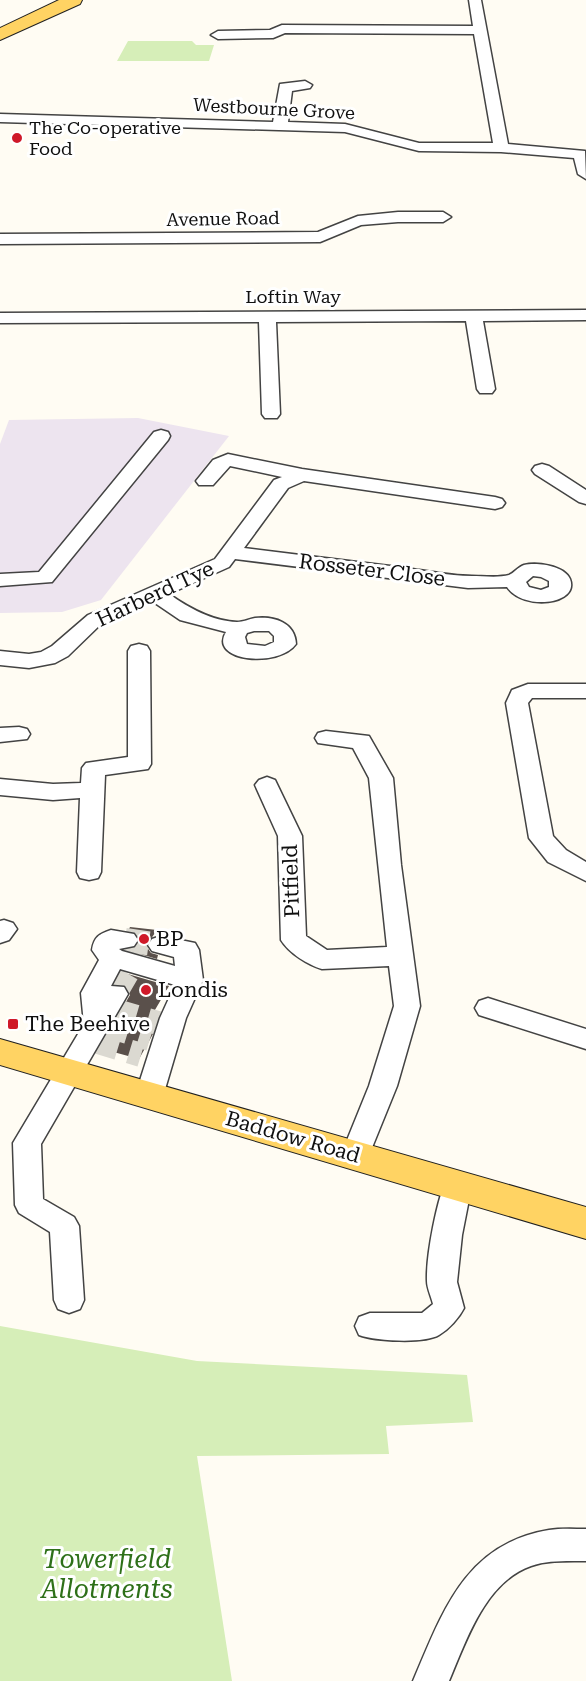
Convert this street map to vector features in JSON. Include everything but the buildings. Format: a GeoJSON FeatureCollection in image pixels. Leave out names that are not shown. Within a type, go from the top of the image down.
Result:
{"type":"FeatureCollection","features":[{"type":"Feature","properties":{"kind":"main road"},"geometry":{"type":"LineString","coordinates":[[0,35],[48,10],[74,0]]}},
{"type":"Feature","properties":{"kind":"main road","name":"Baddow Road"},"geometry":{"type":"LineString","coordinates":[[0,1052],[586,1223]]}},
{"type":"Feature","properties":{"kind":"street"},"geometry":{"type":"LineString","coordinates":[[475,0],[501,148]]}},
{"type":"Feature","properties":{"kind":"street"},"geometry":{"type":"LineString","coordinates":[[218,35],[273,34],[282,29],[480,30]]}},
{"type":"Feature","properties":{"kind":"street"},"geometry":{"type":"LineString","coordinates":[[280,126],[285,87],[305,85]]}},
{"type":"Feature","properties":{"kind":"street","name":"Westbourne Grove"},"geometry":{"type":"LineString","coordinates":[[0,118],[345,128],[419,147],[501,148],[580,154],[586,174]]}},
{"type":"Feature","properties":{"kind":"street","name":"Avenue Road"},"geometry":{"type":"LineString","coordinates":[[0,239],[320,237],[358,221],[398,217],[443,217]]}},
{"type":"Feature","properties":{"kind":"street","name":"Loftin Way"},"geometry":{"type":"LineString","coordinates":[[0,318],[586,315]]}},
{"type":"Feature","properties":{"kind":"street"},"geometry":{"type":"LineString","coordinates":[[267,317],[271,414]]}},
{"type":"Feature","properties":{"kind":"street"},"geometry":{"type":"LineString","coordinates":[[474,317],[486,389]]}},
{"type":"Feature","properties":{"kind":"street"},"geometry":{"type":"LineString","coordinates":[[0,580],[45,578],[161,436]]}},
{"type":"Feature","properties":{"kind":"street"},"geometry":{"type":"LineString","coordinates":[[206,481],[220,464],[228,460],[302,475],[495,503]]}},
{"type":"Feature","properties":{"kind":"street"},"geometry":{"type":"LineString","coordinates":[[542,470],[586,498]]}},
{"type":"Feature","properties":{"kind":"street","name":"Harberd Tye"},"geometry":{"type":"LineString","coordinates":[[0,658],[29,662],[47,658],[60,651],[94,619],[222,563],[281,484],[302,475]]}},
{"type":"Feature","properties":{"kind":"street","name":"Rosseter Close"},"geometry":{"type":"LineString","coordinates":[[229,552],[468,582],[515,581]]}},
{"type":"Feature","properties":{"kind":"street"},"geometry":{"type":"LineString","coordinates":[[154,593],[188,616],[239,629]]}},
{"type":"Feature","properties":{"kind":"street"},"geometry":{"type":"LineString","coordinates":[[89,872],[94,768],[140,764],[139,651]]}},
{"type":"Feature","properties":{"kind":"street"},"geometry":{"type":"LineString","coordinates":[[586,691],[528,692],[520,695],[517,703],[541,838],[557,856],[586,873]]}},
{"type":"Feature","properties":{"kind":"street"},"geometry":{"type":"LineString","coordinates":[[326,738],[361,741],[381,778],[389,865],[407,1006],[383,1086],[355,1155]]}},
{"type":"Feature","properties":{"kind":"street","name":"Pitfield"},"geometry":{"type":"LineString","coordinates":[[267,785],[290,836],[294,940],[322,960],[402,956]]}},
{"type":"Feature","properties":{"kind":"street"},"geometry":{"type":"LineString","coordinates":[[0,787],[53,792],[92,790]]}},
{"type":"Feature","properties":{"kind":"street"},"geometry":{"type":"LineString","coordinates":[[148,1096],[158,1041],[190,980],[186,950],[161,945]]}},
{"type":"Feature","properties":{"kind":"street"},"geometry":{"type":"LineString","coordinates":[[69,1300],[64,1226],[29,1205],[27,1143],[68,1072],[102,1020],[94,993],[125,958],[190,980]]}},
{"type":"Feature","properties":{"kind":"street"},"geometry":{"type":"LineString","coordinates":[[488,1008],[586,1039]]}},
{"type":"Feature","properties":{"kind":"street"},"geometry":{"type":"LineString","coordinates":[[369,1326],[428,1326],[449,1308],[442,1282],[447,1235],[458,1184]]}},
{"type":"Feature","properties":{"kind":"street"},"geometry":{"type":"LineString","coordinates":[[431,1681],[465,1608],[488,1574],[507,1557],[562,1543],[586,1545]]}},
{"type":"Feature","properties":{"kind":"shaded area"},"geometry":{"type":"Polygon","coordinates":[[[138,418],[229,436],[101,600],[62,612],[0,613],[0,444],[9,420],[138,418]]]}},
{"type":"Feature","properties":{"kind":"green space"},"geometry":{"type":"Polygon","coordinates":[[[128,41],[192,41],[196,45],[214,45],[209,61],[117,61],[128,41]]]}},
{"type":"Feature","properties":{"kind":"green space","name":"Towerfield Allotments"},"geometry":{"type":"Polygon","coordinates":[[[0,1326],[197,1361],[467,1375],[473,1422],[386,1426],[389,1454],[197,1456],[232,1681],[0,1681],[0,1326]]]}},
{"type":"Feature","properties":{"kind":"tunnel"},"geometry":{"type":"LineString","coordinates":[[125,940],[161,945]]}},
{"type":"Feature","properties":{"kind":"tunnel"},"geometry":{"type":"LineString","coordinates":[[115,994],[129,970]]}},
{"type":"Feature","properties":{"kind":"tunnel"},"geometry":{"type":"LineString","coordinates":[[113,1010],[158,1023]]}},
{"type":"Feature","properties":{"kind":"tunnel"},"geometry":{"type":"LineString","coordinates":[[105,1025],[150,1039]]}},
{"type":"Feature","properties":{"kind":"tunnel"},"geometry":{"type":"LineString","coordinates":[[95,1041],[141,1055]]}},
{"type":"Feature","properties":{"kind":"place","name":"The Co-operative Food"},"geometry":{"type":"Point","coordinates":[17,138]}},
{"type":"Feature","properties":{"kind":"place","name":"BP"},"geometry":{"type":"Point","coordinates":[144,939]}},
{"type":"Feature","properties":{"kind":"place","name":"Londis"},"geometry":{"type":"Point","coordinates":[146,990]}},
{"type":"Feature","properties":{"kind":"place","name":"The Beehive"},"geometry":{"type":"Point","coordinates":[13,1024]}}]}
